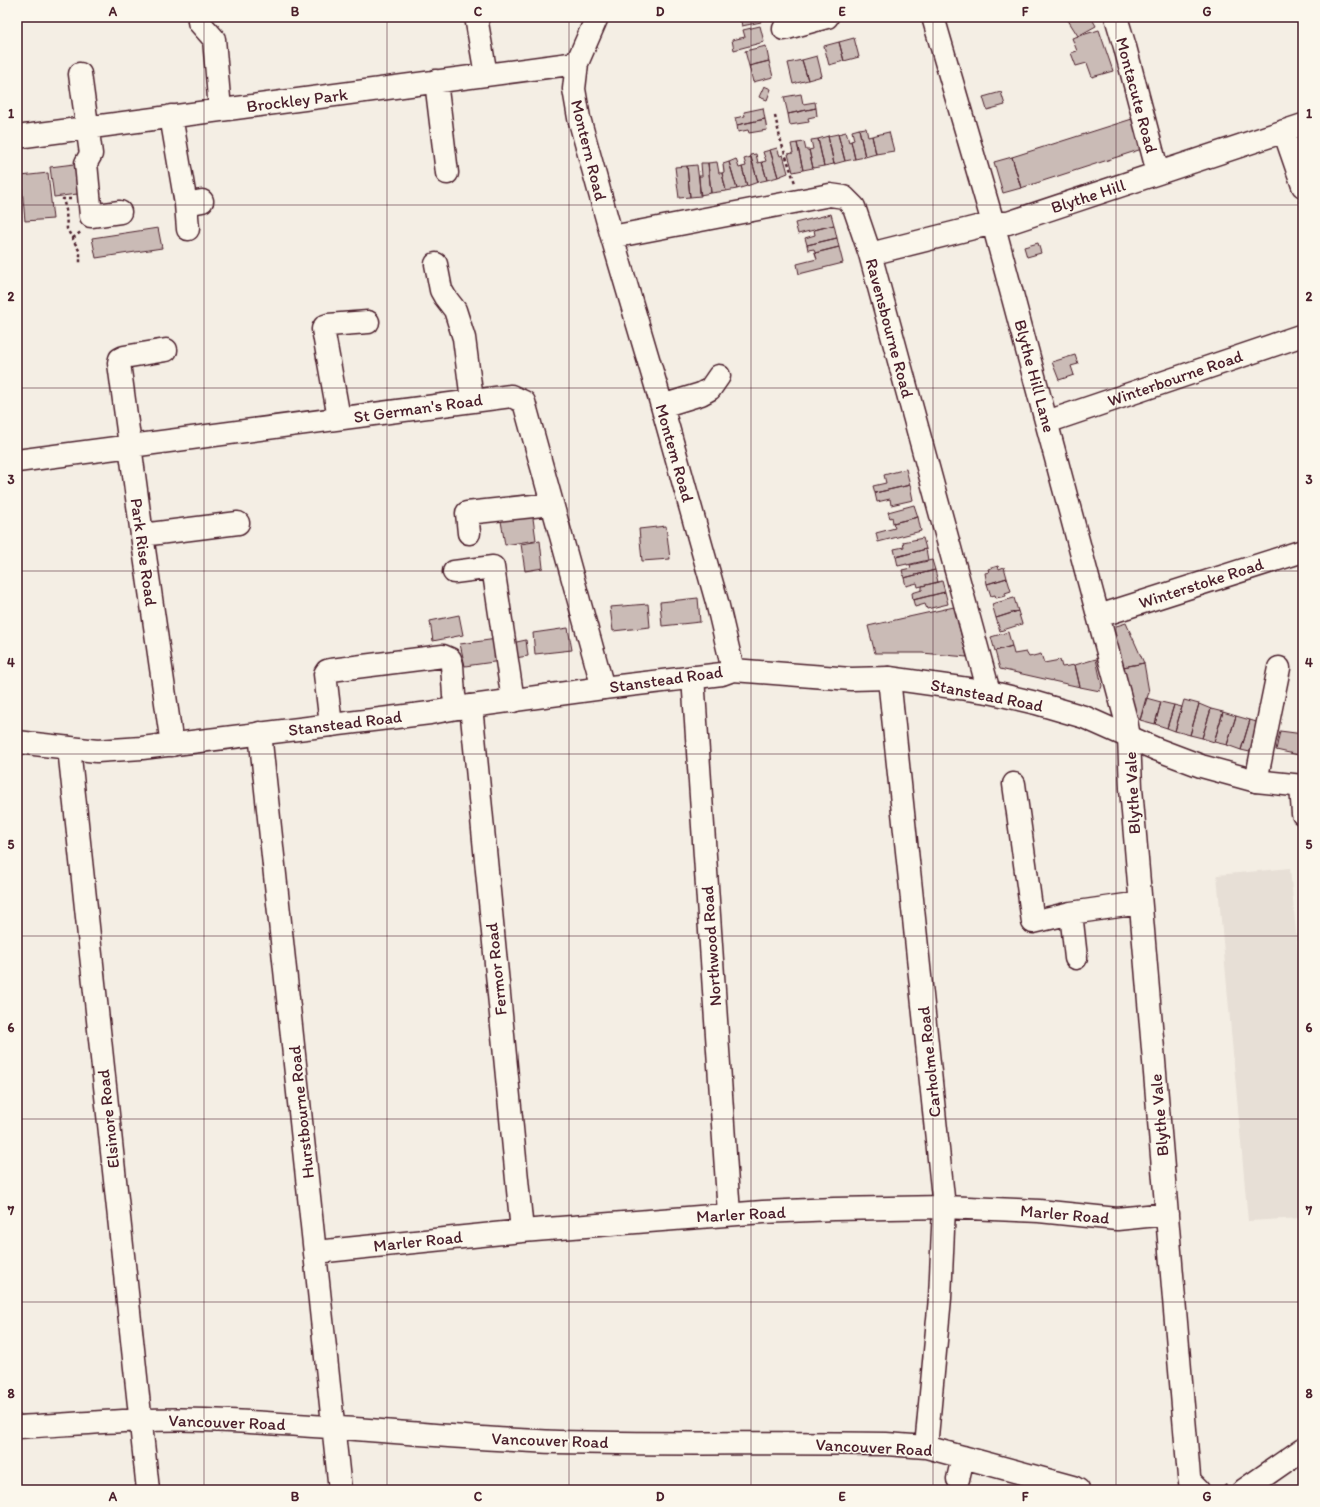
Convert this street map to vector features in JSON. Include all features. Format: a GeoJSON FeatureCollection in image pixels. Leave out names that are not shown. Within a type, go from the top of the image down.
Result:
{"type":"FeatureCollection","features":[{"type":"Feature","properties":{"kind":"main road"},"geometry":{"type":"LineString","coordinates":[[199,17],[199,22],[214,39],[220,110]]}},
{"type":"Feature","properties":{"kind":"main road"},"geometry":{"type":"LineString","coordinates":[[476,17],[486,75]]}},
{"type":"Feature","properties":{"kind":"main road"},"geometry":{"type":"LineString","coordinates":[[577,63],[597,17]]}},
{"type":"Feature","properties":{"kind":"main road"},"geometry":{"type":"LineString","coordinates":[[784,29],[828,17]]}},
{"type":"Feature","properties":{"kind":"main road","name":"Blythe Hill Lane"},"geometry":{"type":"LineString","coordinates":[[933,17],[993,223],[1099,616],[1129,737]]}},
{"type":"Feature","properties":{"kind":"main road","name":"Montacute Road"},"geometry":{"type":"LineString","coordinates":[[1116,17],[1158,173]]}},
{"type":"Feature","properties":{"kind":"main road","name":"Brockley Park"},"geometry":{"type":"LineString","coordinates":[[17,137],[577,63]]}},
{"type":"Feature","properties":{"kind":"main road","name":"Montern Road"},"geometry":{"type":"LineString","coordinates":[[577,63],[574,89],[579,118],[612,237]]}},
{"type":"Feature","properties":{"kind":"main road"},"geometry":{"type":"LineString","coordinates":[[80,74],[91,154],[86,163],[91,216],[120,212]]}},
{"type":"Feature","properties":{"kind":"main road"},"geometry":{"type":"LineString","coordinates":[[436,81],[447,174]]}},
{"type":"Feature","properties":{"kind":"main road"},"geometry":{"type":"LineString","coordinates":[[171,116],[194,202],[188,229]]}},
{"type":"Feature","properties":{"kind":"main road"},"geometry":{"type":"LineString","coordinates":[[1294,128],[1303,186]]}},
{"type":"Feature","properties":{"kind":"main road","name":"Blythe Hill"},"geometry":{"type":"LineString","coordinates":[[870,254],[993,223],[1008,223],[1294,128]]}},
{"type":"Feature","properties":{"kind":"main road","name":"Ravensbourne Road"},"geometry":{"type":"LineString","coordinates":[[612,237],[830,195],[844,197],[854,207],[870,254],[989,692]]}},
{"type":"Feature","properties":{"kind":"main road","name":"Montem Road"},"geometry":{"type":"LineString","coordinates":[[612,237],[718,602],[733,670]]}},
{"type":"Feature","properties":{"kind":"main road"},"geometry":{"type":"LineString","coordinates":[[436,264],[441,290],[445,298],[455,310],[464,338],[472,400]]}},
{"type":"Feature","properties":{"kind":"main road"},"geometry":{"type":"LineString","coordinates":[[339,418],[323,329],[325,326],[368,322]]}},
{"type":"Feature","properties":{"kind":"main road","name":"Winterbourne Road"},"geometry":{"type":"LineString","coordinates":[[1047,422],[1303,335]]}},
{"type":"Feature","properties":{"kind":"main road","name":"Park Rise Road"},"geometry":{"type":"LineString","coordinates":[[166,350],[124,356],[120,359],[119,363],[172,745]]}},
{"type":"Feature","properties":{"kind":"main road"},"geometry":{"type":"LineString","coordinates":[[662,406],[701,394],[710,389],[719,376]]}},
{"type":"Feature","properties":{"kind":"main road","name":"St German's Road"},"geometry":{"type":"LineString","coordinates":[[17,461],[511,396],[524,402],[603,688]]}},
{"type":"Feature","properties":{"kind":"main road"},"geometry":{"type":"LineString","coordinates":[[469,533],[467,513],[552,504]]}},
{"type":"Feature","properties":{"kind":"main road"},"geometry":{"type":"LineString","coordinates":[[142,535],[238,523]]}},
{"type":"Feature","properties":{"kind":"main road","name":"Winterstoke Road"},"geometry":{"type":"LineString","coordinates":[[1099,616],[1303,551]]}},
{"type":"Feature","properties":{"kind":"main road"},"geometry":{"type":"LineString","coordinates":[[454,572],[493,567],[513,700]]}},
{"type":"Feature","properties":{"kind":"main road","name":"Fermor Road"},"geometry":{"type":"LineString","coordinates":[[331,725],[325,674],[327,671],[443,656],[450,659],[452,665],[454,695],[464,707],[522,1231]]}},
{"type":"Feature","properties":{"kind":"main road"},"geometry":{"type":"LineString","coordinates":[[1256,781],[1280,668]]}},
{"type":"Feature","properties":{"kind":"main road","name":"Stanstead Road"},"geometry":{"type":"LineString","coordinates":[[17,742],[97,751],[172,745],[430,713],[603,688],[722,674],[733,670],[851,679],[889,678],[989,692],[1036,703],[1084,717],[1201,766],[1256,781],[1302,786]]}},
{"type":"Feature","properties":{"kind":"main road","name":"Northwood Road"},"geometry":{"type":"LineString","coordinates":[[693,677],[728,1214]]}},
{"type":"Feature","properties":{"kind":"main road","name":"Carholme Road"},"geometry":{"type":"LineString","coordinates":[[889,678],[944,1207],[940,1298],[926,1447]]}},
{"type":"Feature","properties":{"kind":"main road","name":"Hurstbourne Road"},"geometry":{"type":"LineString","coordinates":[[260,733],[340,1490]]}},
{"type":"Feature","properties":{"kind":"main road","name":"Blythe Vale"},"geometry":{"type":"LineString","coordinates":[[1129,737],[1131,788],[1140,903],[1168,1214],[1189,1477],[1190,1482],[1198,1490]]}},
{"type":"Feature","properties":{"kind":"main road","name":"Elsinore Road"},"geometry":{"type":"LineString","coordinates":[[69,748],[148,1490]]}},
{"type":"Feature","properties":{"kind":"main road"},"geometry":{"type":"LineString","coordinates":[[1014,784],[1033,922],[1071,913],[1140,903]]}},
{"type":"Feature","properties":{"kind":"main road"},"geometry":{"type":"LineString","coordinates":[[1302,786],[1303,814]]}},
{"type":"Feature","properties":{"kind":"main road"},"geometry":{"type":"LineString","coordinates":[[1071,913],[1076,958]]}},
{"type":"Feature","properties":{"kind":"main road","name":"Marler Road"},"geometry":{"type":"LineString","coordinates":[[316,1252],[522,1231],[728,1214],[834,1209],[944,1207],[1031,1211],[1117,1219],[1168,1214]]}},
{"type":"Feature","properties":{"kind":"main road","name":"Vancouver Road"},"geometry":{"type":"LineString","coordinates":[[17,1427],[141,1420],[204,1420],[558,1442],[886,1444],[926,1447],[1074,1487],[1078,1490]]}},
{"type":"Feature","properties":{"kind":"main road"},"geometry":{"type":"LineString","coordinates":[[1244,1490],[1303,1449]]}},
{"type":"Feature","properties":{"kind":"main road"},"geometry":{"type":"LineString","coordinates":[[958,1480],[963,1457]]}},
{"type":"Feature","properties":{"kind":"path"},"geometry":{"type":"LineString","coordinates":[[775,116],[781,142],[801,200]]}},
{"type":"Feature","properties":{"kind":"path"},"geometry":{"type":"LineString","coordinates":[[64,199],[66,210],[66,229],[80,252],[80,264]]}},
{"type":"Feature","properties":{"kind":"shaded area"},"geometry":{"type":"Polygon","coordinates":[[[1290,868],[1303,1008],[1303,1218],[1248,1221],[1217,875],[1290,868]]]}},
{"type":"Feature","properties":{"kind":"building"},"geometry":{"type":"Polygon","coordinates":[[[740,17],[759,17],[761,22],[742,26],[740,17]]]}},
{"type":"Feature","properties":{"kind":"building"},"geometry":{"type":"Polygon","coordinates":[[[1066,17],[1091,17],[1096,26],[1078,36],[1066,17]]]}},
{"type":"Feature","properties":{"kind":"building"},"geometry":{"type":"Polygon","coordinates":[[[760,26],[764,42],[734,50],[732,40],[745,37],[743,30],[760,26]]]}},
{"type":"Feature","properties":{"kind":"building"},"geometry":{"type":"Polygon","coordinates":[[[1099,30],[1113,71],[1092,77],[1087,63],[1076,66],[1071,53],[1077,51],[1072,38],[1099,30]]]}},
{"type":"Feature","properties":{"kind":"building"},"geometry":{"type":"Polygon","coordinates":[[[854,38],[859,57],[844,61],[839,42],[854,38]]]}},
{"type":"Feature","properties":{"kind":"building"},"geometry":{"type":"Polygon","coordinates":[[[839,42],[844,61],[829,65],[824,46],[839,42]]]}},
{"type":"Feature","properties":{"kind":"building"},"geometry":{"type":"Polygon","coordinates":[[[766,46],[769,61],[749,66],[745,51],[766,46]]]}},
{"type":"Feature","properties":{"kind":"building"},"geometry":{"type":"Polygon","coordinates":[[[817,56],[822,76],[808,80],[802,60],[817,56]]]}},
{"type":"Feature","properties":{"kind":"building"},"geometry":{"type":"Polygon","coordinates":[[[802,60],[808,80],[793,84],[788,63],[802,60]]]}},
{"type":"Feature","properties":{"kind":"building"},"geometry":{"type":"Polygon","coordinates":[[[769,61],[773,77],[753,82],[749,66],[769,61]]]}},
{"type":"Feature","properties":{"kind":"building"},"geometry":{"type":"Polygon","coordinates":[[[764,86],[771,89],[767,100],[759,97],[764,86]]]}},
{"type":"Feature","properties":{"kind":"building"},"geometry":{"type":"Polygon","coordinates":[[[1001,92],[1005,105],[987,110],[983,97],[1001,92]]]}},
{"type":"Feature","properties":{"kind":"building"},"geometry":{"type":"Polygon","coordinates":[[[801,94],[803,104],[815,102],[816,108],[788,114],[784,97],[801,94]]]}},
{"type":"Feature","properties":{"kind":"building"},"geometry":{"type":"Polygon","coordinates":[[[763,108],[765,119],[737,125],[735,118],[745,116],[744,112],[763,108]]]}},
{"type":"Feature","properties":{"kind":"building"},"geometry":{"type":"Polygon","coordinates":[[[816,108],[817,116],[808,118],[809,122],[790,125],[788,114],[816,108]]]}},
{"type":"Feature","properties":{"kind":"building"},"geometry":{"type":"Polygon","coordinates":[[[765,119],[767,130],[749,133],[748,130],[738,132],[737,125],[765,119]]]}},
{"type":"Feature","properties":{"kind":"building"},"geometry":{"type":"Polygon","coordinates":[[[1132,119],[1142,149],[1021,188],[1012,157],[1132,119]]]}},
{"type":"Feature","properties":{"kind":"building"},"geometry":{"type":"Polygon","coordinates":[[[866,128],[868,137],[872,136],[876,154],[865,157],[859,129],[866,128]]]}},
{"type":"Feature","properties":{"kind":"building"},"geometry":{"type":"Polygon","coordinates":[[[859,129],[865,157],[855,159],[851,141],[854,140],[852,131],[859,129]]]}},
{"type":"Feature","properties":{"kind":"building"},"geometry":{"type":"Polygon","coordinates":[[[846,132],[849,142],[851,141],[855,159],[845,161],[838,134],[846,132]]]}},
{"type":"Feature","properties":{"kind":"building"},"geometry":{"type":"Polygon","coordinates":[[[889,132],[894,151],[876,154],[872,136],[889,132]]]}},
{"type":"Feature","properties":{"kind":"building"},"geometry":{"type":"Polygon","coordinates":[[[838,134],[845,161],[834,164],[828,136],[838,134]]]}},
{"type":"Feature","properties":{"kind":"building"},"geometry":{"type":"Polygon","coordinates":[[[828,136],[834,164],[824,166],[818,139],[828,136]]]}},
{"type":"Feature","properties":{"kind":"building"},"geometry":{"type":"Polygon","coordinates":[[[818,139],[824,166],[813,168],[809,150],[813,149],[811,140],[818,139]]]}},
{"type":"Feature","properties":{"kind":"building"},"geometry":{"type":"Polygon","coordinates":[[[804,142],[806,150],[809,150],[813,168],[803,170],[797,143],[804,142]]]}},
{"type":"Feature","properties":{"kind":"building"},"geometry":{"type":"Polygon","coordinates":[[[797,143],[803,170],[793,172],[788,154],[793,153],[791,144],[797,143]]]}},
{"type":"Feature","properties":{"kind":"building"},"geometry":{"type":"Polygon","coordinates":[[[777,148],[780,156],[783,155],[788,173],[778,177],[770,150],[777,148]]]}},
{"type":"Feature","properties":{"kind":"building"},"geometry":{"type":"Polygon","coordinates":[[[770,150],[778,177],[767,180],[762,162],[766,161],[763,152],[770,150]]]}},
{"type":"Feature","properties":{"kind":"building"},"geometry":{"type":"Polygon","coordinates":[[[756,154],[758,163],[762,162],[767,180],[758,182],[750,155],[756,154]]]}},
{"type":"Feature","properties":{"kind":"building"},"geometry":{"type":"Polygon","coordinates":[[[751,157],[758,182],[747,186],[742,167],[746,166],[744,159],[751,157]]]}},
{"type":"Feature","properties":{"kind":"building"},"geometry":{"type":"Polygon","coordinates":[[[1012,157],[1021,188],[1003,193],[994,162],[1012,157]]]}},
{"type":"Feature","properties":{"kind":"building"},"geometry":{"type":"Polygon","coordinates":[[[736,159],[739,168],[742,167],[747,186],[737,189],[729,162],[736,159]]]}},
{"type":"Feature","properties":{"kind":"building"},"geometry":{"type":"Polygon","coordinates":[[[717,162],[719,173],[722,173],[726,191],[711,193],[708,163],[717,162]]]}},
{"type":"Feature","properties":{"kind":"building"},"geometry":{"type":"Polygon","coordinates":[[[729,162],[737,189],[726,191],[722,173],[724,172],[723,164],[729,162]]]}},
{"type":"Feature","properties":{"kind":"building"},"geometry":{"type":"Polygon","coordinates":[[[82,163],[85,193],[54,197],[50,167],[82,163]]]}},
{"type":"Feature","properties":{"kind":"building"},"geometry":{"type":"Polygon","coordinates":[[[701,163],[708,163],[711,193],[700,195],[699,176],[702,176],[701,163]]]}},
{"type":"Feature","properties":{"kind":"building"},"geometry":{"type":"Polygon","coordinates":[[[697,165],[701,196],[690,197],[687,166],[697,165]]]}},
{"type":"Feature","properties":{"kind":"building"},"geometry":{"type":"Polygon","coordinates":[[[687,166],[690,197],[679,198],[675,167],[687,166]]]}},
{"type":"Feature","properties":{"kind":"building"},"geometry":{"type":"Polygon","coordinates":[[[48,173],[53,219],[25,221],[21,176],[48,173]]]}},
{"type":"Feature","properties":{"kind":"building"},"geometry":{"type":"Polygon","coordinates":[[[831,214],[834,225],[798,234],[795,223],[831,214]]]}},
{"type":"Feature","properties":{"kind":"building"},"geometry":{"type":"Polygon","coordinates":[[[834,225],[837,238],[807,245],[805,238],[815,235],[814,230],[834,225]]]}},
{"type":"Feature","properties":{"kind":"building"},"geometry":{"type":"Polygon","coordinates":[[[158,228],[162,248],[96,258],[92,238],[158,228]]]}},
{"type":"Feature","properties":{"kind":"building"},"geometry":{"type":"Polygon","coordinates":[[[837,238],[839,247],[815,253],[814,249],[808,250],[807,245],[837,238]]]}},
{"type":"Feature","properties":{"kind":"building"},"geometry":{"type":"Polygon","coordinates":[[[1038,243],[1041,253],[1027,257],[1024,247],[1038,243]]]}},
{"type":"Feature","properties":{"kind":"building"},"geometry":{"type":"Polygon","coordinates":[[[839,247],[843,263],[799,274],[797,264],[817,259],[815,253],[839,247]]]}},
{"type":"Feature","properties":{"kind":"building"},"geometry":{"type":"Polygon","coordinates":[[[1075,355],[1078,364],[1071,366],[1074,375],[1059,380],[1052,362],[1075,355]]]}},
{"type":"Feature","properties":{"kind":"building"},"geometry":{"type":"Polygon","coordinates":[[[906,469],[910,485],[875,493],[873,486],[886,483],[884,475],[906,469]]]}},
{"type":"Feature","properties":{"kind":"building"},"geometry":{"type":"Polygon","coordinates":[[[910,485],[913,500],[891,505],[890,499],[877,502],[875,493],[910,485]]]}},
{"type":"Feature","properties":{"kind":"building"},"geometry":{"type":"Polygon","coordinates":[[[914,505],[918,517],[893,523],[892,517],[890,518],[888,512],[914,505]]]}},
{"type":"Feature","properties":{"kind":"building"},"geometry":{"type":"Polygon","coordinates":[[[532,511],[536,540],[505,545],[500,515],[532,511]]]}},
{"type":"Feature","properties":{"kind":"building"},"geometry":{"type":"Polygon","coordinates":[[[918,517],[921,531],[878,542],[876,533],[895,528],[893,523],[918,517]]]}},
{"type":"Feature","properties":{"kind":"building"},"geometry":{"type":"Polygon","coordinates":[[[666,526],[670,559],[642,561],[639,529],[666,526]]]}},
{"type":"Feature","properties":{"kind":"building"},"geometry":{"type":"Polygon","coordinates":[[[923,538],[926,549],[896,557],[894,549],[904,547],[903,542],[923,538]]]}},
{"type":"Feature","properties":{"kind":"building"},"geometry":{"type":"Polygon","coordinates":[[[540,541],[543,568],[525,571],[521,544],[540,541]]]}},
{"type":"Feature","properties":{"kind":"building"},"geometry":{"type":"Polygon","coordinates":[[[926,549],[928,560],[898,566],[896,557],[926,549]]]}},
{"type":"Feature","properties":{"kind":"building"},"geometry":{"type":"Polygon","coordinates":[[[932,560],[935,570],[904,578],[902,570],[911,568],[910,565],[932,560]]]}},
{"type":"Feature","properties":{"kind":"building"},"geometry":{"type":"Polygon","coordinates":[[[998,566],[999,569],[1004,567],[1007,578],[987,584],[985,573],[989,572],[988,569],[998,566]]]}},
{"type":"Feature","properties":{"kind":"building"},"geometry":{"type":"Polygon","coordinates":[[[935,570],[938,582],[918,587],[917,583],[906,586],[904,578],[935,570]]]}},
{"type":"Feature","properties":{"kind":"building"},"geometry":{"type":"Polygon","coordinates":[[[1007,578],[1011,591],[1005,593],[1006,596],[996,598],[995,595],[991,596],[987,584],[1007,578]]]}},
{"type":"Feature","properties":{"kind":"building"},"geometry":{"type":"Polygon","coordinates":[[[942,581],[945,592],[913,600],[912,593],[922,590],[922,586],[942,581]]]}},
{"type":"Feature","properties":{"kind":"building"},"geometry":{"type":"Polygon","coordinates":[[[945,592],[948,604],[927,609],[925,604],[915,607],[913,600],[945,592]]]}},
{"type":"Feature","properties":{"kind":"building"},"geometry":{"type":"Polygon","coordinates":[[[698,598],[700,622],[662,626],[660,602],[698,598]]]}},
{"type":"Feature","properties":{"kind":"building"},"geometry":{"type":"Polygon","coordinates":[[[1014,598],[1018,611],[996,618],[992,604],[1014,598]]]}},
{"type":"Feature","properties":{"kind":"building"},"geometry":{"type":"Polygon","coordinates":[[[648,604],[650,627],[613,631],[610,607],[648,604]]]}},
{"type":"Feature","properties":{"kind":"building"},"geometry":{"type":"Polygon","coordinates":[[[954,607],[967,657],[922,653],[875,653],[868,626],[954,607]]]}},
{"type":"Feature","properties":{"kind":"building"},"geometry":{"type":"Polygon","coordinates":[[[1018,611],[1022,624],[1000,631],[996,618],[1018,611]]]}},
{"type":"Feature","properties":{"kind":"building"},"geometry":{"type":"Polygon","coordinates":[[[459,615],[463,635],[433,641],[430,621],[459,615]]]}},
{"type":"Feature","properties":{"kind":"building"},"geometry":{"type":"Polygon","coordinates":[[[1126,623],[1144,663],[1123,667],[1113,627],[1126,623]]]}},
{"type":"Feature","properties":{"kind":"building"},"geometry":{"type":"Polygon","coordinates":[[[568,628],[572,650],[535,654],[533,633],[568,628]]]}},
{"type":"Feature","properties":{"kind":"building"},"geometry":{"type":"Polygon","coordinates":[[[1008,632],[1012,646],[995,651],[991,637],[1008,632]]]}},
{"type":"Feature","properties":{"kind":"building"},"geometry":{"type":"Polygon","coordinates":[[[497,639],[501,661],[465,666],[460,644],[497,639]]]}},
{"type":"Feature","properties":{"kind":"building"},"geometry":{"type":"Polygon","coordinates":[[[526,640],[528,656],[515,658],[512,643],[526,640]]]}},
{"type":"Feature","properties":{"kind":"building"},"geometry":{"type":"Polygon","coordinates":[[[1012,646],[1014,654],[1026,652],[1029,657],[1041,654],[1044,663],[1060,660],[1062,667],[1075,665],[1080,687],[1000,669],[995,651],[1012,646]]]}},
{"type":"Feature","properties":{"kind":"building"},"geometry":{"type":"Polygon","coordinates":[[[1096,659],[1102,686],[1100,691],[1080,687],[1075,665],[1096,659]]]}},
{"type":"Feature","properties":{"kind":"building"},"geometry":{"type":"Polygon","coordinates":[[[1144,663],[1149,692],[1140,720],[1132,710],[1123,667],[1144,663]]]}},
{"type":"Feature","properties":{"kind":"building"},"geometry":{"type":"Polygon","coordinates":[[[1146,698],[1161,702],[1155,724],[1140,720],[1146,698]]]}},
{"type":"Feature","properties":{"kind":"building"},"geometry":{"type":"Polygon","coordinates":[[[1184,700],[1199,704],[1190,735],[1175,731],[1184,700]]]}},
{"type":"Feature","properties":{"kind":"building"},"geometry":{"type":"Polygon","coordinates":[[[1161,702],[1174,705],[1167,728],[1155,724],[1161,702]]]}},
{"type":"Feature","properties":{"kind":"building"},"geometry":{"type":"Polygon","coordinates":[[[1199,704],[1211,709],[1202,738],[1190,735],[1199,704]]]}},
{"type":"Feature","properties":{"kind":"building"},"geometry":{"type":"Polygon","coordinates":[[[1174,705],[1182,707],[1175,731],[1167,728],[1174,705]]]}},
{"type":"Feature","properties":{"kind":"building"},"geometry":{"type":"Polygon","coordinates":[[[1211,709],[1223,712],[1214,742],[1202,738],[1211,709]]]}},
{"type":"Feature","properties":{"kind":"building"},"geometry":{"type":"Polygon","coordinates":[[[1223,712],[1236,716],[1227,745],[1214,742],[1223,712]]]}},
{"type":"Feature","properties":{"kind":"building"},"geometry":{"type":"Polygon","coordinates":[[[1236,716],[1250,720],[1241,750],[1227,745],[1236,716]]]}},
{"type":"Feature","properties":{"kind":"building"},"geometry":{"type":"Polygon","coordinates":[[[1250,720],[1263,724],[1254,753],[1241,750],[1250,720]]]}},
{"type":"Feature","properties":{"kind":"building"},"geometry":{"type":"Polygon","coordinates":[[[1280,731],[1303,734],[1303,756],[1276,750],[1280,731]]]}},
{"type":"Feature","properties":{"kind":"building"},"geometry":{"type":"Polygon","coordinates":[[[1029,1486],[1029,1490],[990,1490],[1029,1486]]]}}]}
